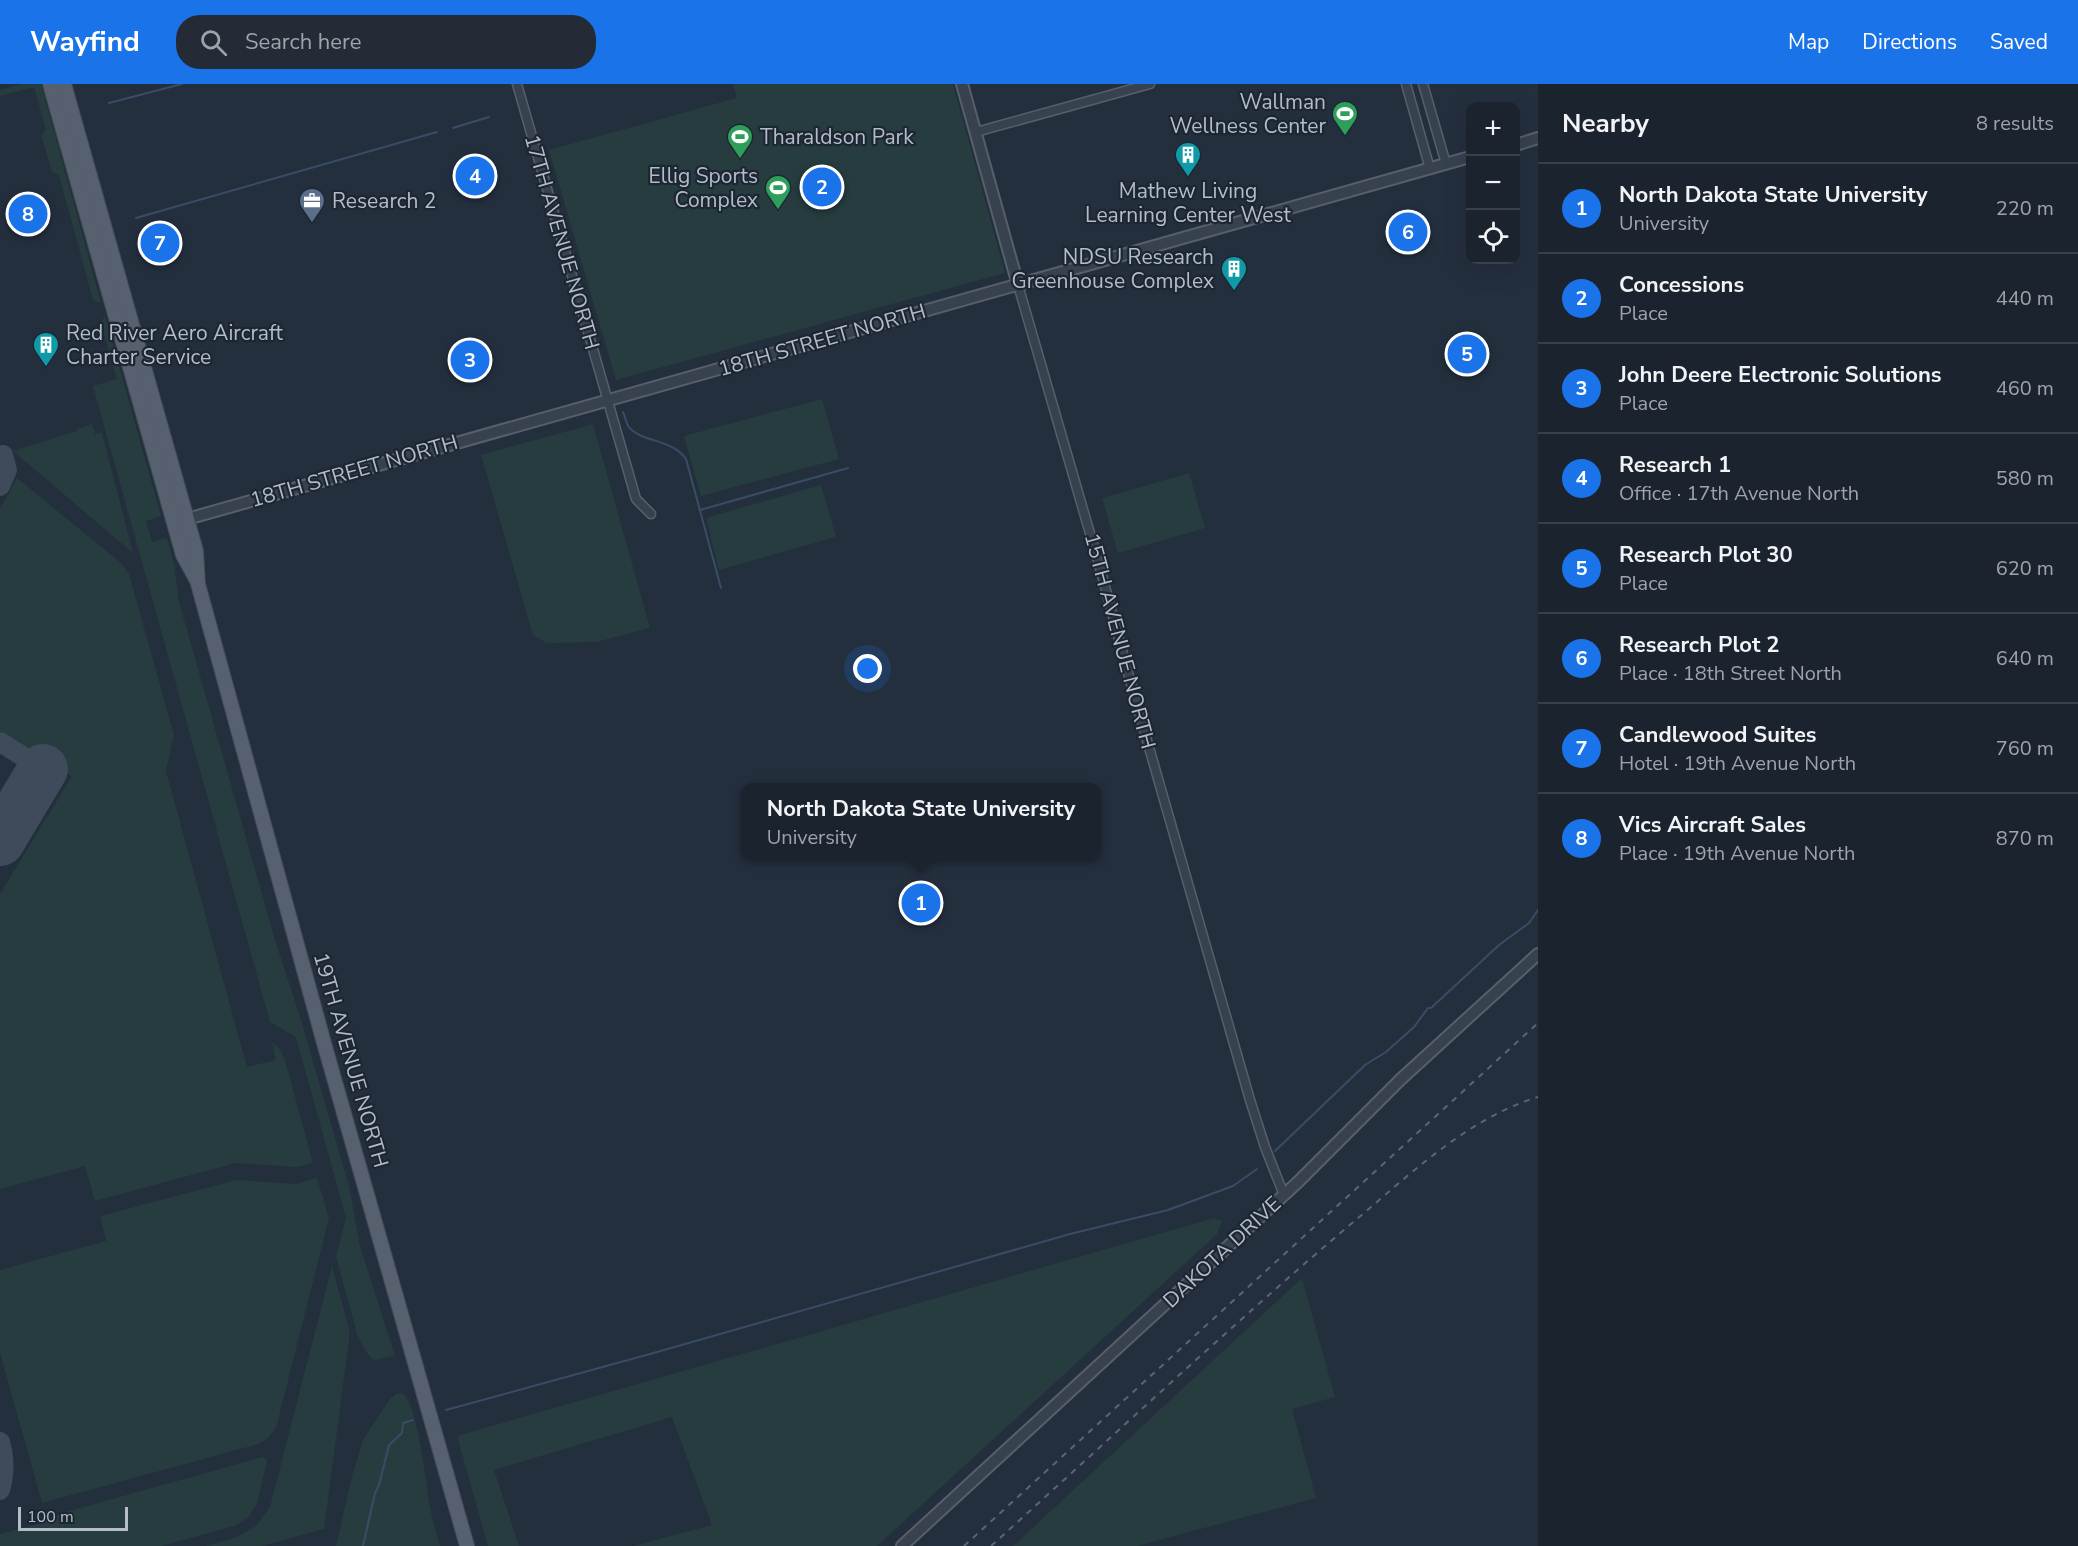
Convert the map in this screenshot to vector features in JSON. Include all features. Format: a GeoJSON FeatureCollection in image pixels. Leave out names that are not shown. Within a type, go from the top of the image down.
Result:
{"type":"FeatureCollection","features":[{"type":"Feature","properties":{"kind":"main road","name":"19TH AVENUE NORTH"},"geometry":{"type":"LineString","coordinates":[[50,84],[180,521],[196,551],[198,584],[467,1546]]}},
{"type":"Feature","properties":{"kind":"main road","name":"19TH AVENUE NORTH"},"geometry":{"type":"LineString","coordinates":[[64,84],[180,521]]}},
{"type":"Feature","properties":{"kind":"street","name":"17TH AVENUE NORTH"},"geometry":{"type":"LineString","coordinates":[[517,84],[636,499],[651,514]]}},
{"type":"Feature","properties":{"kind":"street","name":"15TH AVENUE NORTH"},"geometry":{"type":"LineString","coordinates":[[962,84],[1247,1089],[1265,1147],[1284,1195]]}},
{"type":"Feature","properties":{"kind":"street"},"geometry":{"type":"LineString","coordinates":[[976,132],[1150,84]]}},
{"type":"Feature","properties":{"kind":"street"},"geometry":{"type":"LineString","coordinates":[[1406,84],[1430,169]]}},
{"type":"Feature","properties":{"kind":"street"},"geometry":{"type":"LineString","coordinates":[[1423,84],[1446,164]]}},
{"type":"Feature","properties":{"kind":"street"},"geometry":{"type":"LineString","coordinates":[[1520,143],[1538,138]]}},
{"type":"Feature","properties":{"kind":"street","name":"18TH STREET NORTH"},"geometry":{"type":"LineString","coordinates":[[180,521],[1466,159]]}},
{"type":"Feature","properties":{"kind":"street","name":"DAKOTA DRIVE"},"geometry":{"type":"LineString","coordinates":[[902,1546],[1284,1195],[1401,1079],[1538,954]]}},
{"type":"Feature","properties":{"kind":"green space"},"geometry":{"type":"Polygon","coordinates":[[[21,84],[41,84],[101,303],[93,300],[59,175],[52,172],[41,135],[46,130],[34,87],[0,96],[0,90],[21,84]]]}},
{"type":"Feature","properties":{"kind":"green space","name":"Ellig Sports Complex"},"geometry":{"type":"Polygon","coordinates":[[[733,84],[953,84],[1005,273],[616,380],[549,150],[737,98],[733,84]]]}},
{"type":"Feature","properties":{"kind":"green space"},"geometry":{"type":"Polygon","coordinates":[[[105,316],[161,516],[146,521],[152,542],[167,538],[174,564],[179,602],[276,943],[349,1186],[360,1246],[395,1356],[374,1360],[358,1337],[336,1257],[346,1218],[296,1037],[270,1022],[93,386],[117,379],[101,322],[105,316]]]}},
{"type":"Feature","properties":{"kind":"green space"},"geometry":{"type":"Polygon","coordinates":[[[822,399],[839,459],[701,496],[684,436],[822,399]]]}},
{"type":"Feature","properties":{"kind":"green space"},"geometry":{"type":"Polygon","coordinates":[[[92,424],[95,434],[101,432],[104,441],[133,553],[13,451],[92,424]]]}},
{"type":"Feature","properties":{"kind":"green space"},"geometry":{"type":"Polygon","coordinates":[[[593,424],[650,628],[596,642],[547,643],[533,635],[481,455],[593,424]]]}},
{"type":"Feature","properties":{"kind":"green space"},"geometry":{"type":"Polygon","coordinates":[[[1189,473],[1205,528],[1118,553],[1102,498],[1189,473]]]}},
{"type":"Feature","properties":{"kind":"green space"},"geometry":{"type":"Polygon","coordinates":[[[17,478],[121,563],[129,574],[174,735],[166,771],[247,1067],[276,1060],[272,1042],[280,1049],[313,1163],[296,1167],[236,1163],[95,1201],[85,1166],[0,1189],[0,894],[72,776],[0,731],[0,509],[17,478]]]}},
{"type":"Feature","properties":{"kind":"green space"},"geometry":{"type":"Polygon","coordinates":[[[821,485],[836,537],[719,570],[706,518],[821,485]]]}},
{"type":"Feature","properties":{"kind":"green space"},"geometry":{"type":"Polygon","coordinates":[[[317,1178],[329,1218],[276,1428],[268,1438],[259,1444],[42,1503],[0,1353],[0,1270],[106,1241],[100,1216],[237,1180],[296,1184],[317,1178]]]}},
{"type":"Feature","properties":{"kind":"green space"},"geometry":{"type":"Polygon","coordinates":[[[1214,1218],[1222,1221],[1217,1234],[877,1546],[633,1546],[712,1525],[672,1417],[494,1470],[519,1546],[488,1546],[457,1436],[1214,1218]]]}},
{"type":"Feature","properties":{"kind":"green space"},"geometry":{"type":"Polygon","coordinates":[[[332,1266],[349,1329],[349,1340],[324,1529],[262,1546],[205,1546],[237,1537],[256,1526],[270,1507],[332,1266]]]}},
{"type":"Feature","properties":{"kind":"green space"},"geometry":{"type":"Polygon","coordinates":[[[1302,1278],[1335,1397],[1292,1409],[1316,1498],[1137,1546],[1013,1546],[1302,1278]]]}},
{"type":"Feature","properties":{"kind":"green space"},"geometry":{"type":"Polygon","coordinates":[[[403,1393],[417,1427],[432,1518],[440,1546],[336,1546],[363,1440],[389,1400],[396,1394],[403,1393]]]}},
{"type":"Feature","properties":{"kind":"green space"},"geometry":{"type":"Polygon","coordinates":[[[262,1457],[267,1462],[257,1503],[248,1518],[234,1526],[161,1546],[0,1546],[0,1534],[45,1522],[45,1518],[262,1457]]]}},
{"type":"Feature","properties":{"kind":"waterway"},"geometry":{"type":"LineString","coordinates":[[109,103],[182,84]]}},
{"type":"Feature","properties":{"kind":"waterway"},"geometry":{"type":"LineString","coordinates":[[453,128],[489,117]]}},
{"type":"Feature","properties":{"kind":"waterway"},"geometry":{"type":"LineString","coordinates":[[136,218],[437,132]]}},
{"type":"Feature","properties":{"kind":"waterway"},"geometry":{"type":"LineString","coordinates":[[623,412],[628,426],[634,431],[672,447],[686,459],[721,588]]}},
{"type":"Feature","properties":{"kind":"waterway"},"geometry":{"type":"LineString","coordinates":[[700,510],[848,468]]}},
{"type":"Feature","properties":{"kind":"waterway"},"geometry":{"type":"LineString","coordinates":[[1275,1151],[1365,1065],[1386,1052],[1414,1027],[1428,1008],[1431,1008],[1499,945],[1529,923],[1538,910]]}},
{"type":"Feature","properties":{"kind":"waterway"},"geometry":{"type":"LineString","coordinates":[[446,1410],[1070,1234],[1168,1210],[1233,1186],[1257,1169]]}},
{"type":"Feature","properties":{"kind":"waterway"},"geometry":{"type":"LineString","coordinates":[[363,1546],[389,1445],[402,1433],[403,1423],[413,1420]]}},
{"type":"Feature","properties":{"kind":"taxiway"},"geometry":{"type":"LineString","coordinates":[[0,486],[7,470],[3,455]]}},
{"type":"Feature","properties":{"kind":"taxiway"},"geometry":{"type":"LineString","coordinates":[[0,742],[43,769]]}},
{"type":"Feature","properties":{"kind":"taxiway"},"geometry":{"type":"LineString","coordinates":[[0,1442],[4,1466],[0,1490]]}},
{"type":"Feature","properties":{"kind":"runway"},"geometry":{"type":"LineString","coordinates":[[0,841],[43,769]]}},
{"type":"Feature","properties":{"kind":"railway"},"geometry":{"type":"LineString","coordinates":[[964,1546],[1538,1023]]}},
{"type":"Feature","properties":{"kind":"railway"},"geometry":{"type":"LineString","coordinates":[[991,1546],[1305,1263],[1416,1169],[1462,1134],[1487,1119],[1538,1097]]}},
{"type":"Feature","properties":{"kind":"place","name":"Wallman Wellness Center"},"geometry":{"type":"Point","coordinates":[1345,137]}},
{"type":"Feature","properties":{"kind":"place","name":"Tharaldson Park"},"geometry":{"type":"Point","coordinates":[740,160]}},
{"type":"Feature","properties":{"kind":"place","name":"Research 1"},"geometry":{"type":"Point","coordinates":[475,176]}},
{"type":"Feature","properties":{"kind":"place","name":"Mathew Living Learning Center West"},"geometry":{"type":"Point","coordinates":[1188,178]}},
{"type":"Feature","properties":{"kind":"place","name":"Concessions"},"geometry":{"type":"Point","coordinates":[822,187]}},
{"type":"Feature","properties":{"kind":"place","name":"Ellig Sports Complex"},"geometry":{"type":"Point","coordinates":[778,211]}},
{"type":"Feature","properties":{"kind":"place","name":"Vics Aircraft Sales"},"geometry":{"type":"Point","coordinates":[28,214]}},
{"type":"Feature","properties":{"kind":"place","name":"Research 2"},"geometry":{"type":"Point","coordinates":[312,224]}},
{"type":"Feature","properties":{"kind":"place","name":"Research Plot 2"},"geometry":{"type":"Point","coordinates":[1408,232]}},
{"type":"Feature","properties":{"kind":"place","name":"Candlewood Suites"},"geometry":{"type":"Point","coordinates":[160,243]}},
{"type":"Feature","properties":{"kind":"place","name":"NDSU Research Greenhouse Complex"},"geometry":{"type":"Point","coordinates":[1234,292]}},
{"type":"Feature","properties":{"kind":"place","name":"Research Plot 30"},"geometry":{"type":"Point","coordinates":[1467,354]}},
{"type":"Feature","properties":{"kind":"place","name":"John Deere Electronic Solutions"},"geometry":{"type":"Point","coordinates":[470,360]}},
{"type":"Feature","properties":{"kind":"place","name":"Red River Aero Aircraft Charter Service"},"geometry":{"type":"Point","coordinates":[46,368]}},
{"type":"Feature","properties":{"kind":"place","name":"North Dakota State University"},"geometry":{"type":"Point","coordinates":[921,903]}}]}
